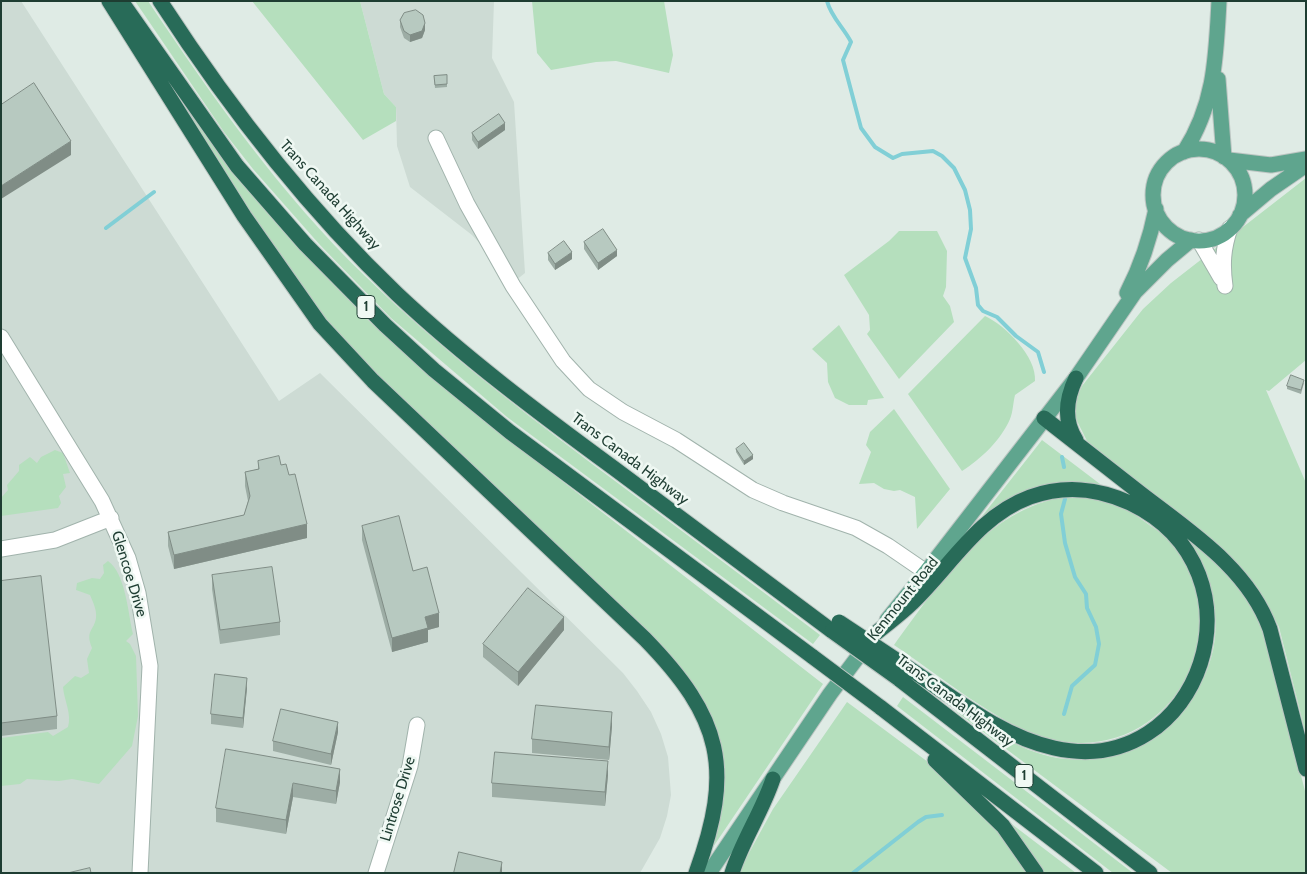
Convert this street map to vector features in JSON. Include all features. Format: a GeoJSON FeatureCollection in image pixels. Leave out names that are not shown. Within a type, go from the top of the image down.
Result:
{"type":"FeatureCollection","features":[{"type":"Feature","properties":{"kind":"highway"},"geometry":{"type":"LineString","coordinates":[[109,1],[244,216],[320,324],[392,400],[645,639],[675,671],[689,690],[712,740],[718,779],[714,818],[696,873]]}},
{"type":"Feature","properties":{"kind":"highway","name":"1"},"geometry":{"type":"LineString","coordinates":[[121,1],[237,166],[305,244],[384,325],[434,370],[510,432],[880,707],[1096,873]]}},
{"type":"Feature","properties":{"kind":"highway","name":"Trans Canada Highway"},"geometry":{"type":"LineString","coordinates":[[160,1],[253,134],[287,176],[377,274],[438,330],[519,397],[689,524],[903,673],[1150,873]]}},
{"type":"Feature","properties":{"kind":"highway"},"geometry":{"type":"LineString","coordinates":[[1076,378],[1067,402],[1067,413],[1070,430],[1082,448]]}},
{"type":"Feature","properties":{"kind":"highway"},"geometry":{"type":"LineString","coordinates":[[1041,421],[1082,448],[1208,547],[1236,573],[1253,595],[1266,619],[1273,640],[1306,768]]}},
{"type":"Feature","properties":{"kind":"highway"},"geometry":{"type":"LineString","coordinates":[[903,673],[1020,736],[1047,747],[1073,751],[1103,750],[1144,734],[1170,713],[1192,684],[1204,653],[1208,628],[1207,604],[1197,569],[1174,534],[1041,421]]}},
{"type":"Feature","properties":{"kind":"highway"},"geometry":{"type":"LineString","coordinates":[[876,633],[912,604],[977,532],[1002,513],[1027,498],[1054,490],[1092,490],[1125,500],[1154,516]]}},
{"type":"Feature","properties":{"kind":"highway"},"geometry":{"type":"LineString","coordinates":[[880,707],[1003,826],[1036,873]]}},
{"type":"Feature","properties":{"kind":"highway"},"geometry":{"type":"LineString","coordinates":[[732,873],[742,848],[764,807],[773,779]]}},
{"type":"Feature","properties":{"kind":"main road"},"geometry":{"type":"LineString","coordinates":[[1219,1],[1216,62],[1227,158],[1240,173],[1244,190],[1240,214]]}},
{"type":"Feature","properties":{"kind":"main road"},"geometry":{"type":"LineString","coordinates":[[1184,152],[1204,114],[1216,62]]}},
{"type":"Feature","properties":{"kind":"main road"},"geometry":{"type":"LineString","coordinates":[[1306,159],[1271,165],[1227,158],[1209,150],[1184,152],[1166,162],[1158,175],[1154,189],[1156,209],[1169,229],[1195,240],[1216,237],[1230,228],[1240,214],[1271,189],[1306,165]]}},
{"type":"Feature","properties":{"kind":"main road","name":"Kenmount Road"},"geometry":{"type":"LineString","coordinates":[[1106,332],[1138,272],[1151,234],[1156,209]]}},
{"type":"Feature","properties":{"kind":"main road","name":"Kenmount Road"},"geometry":{"type":"LineString","coordinates":[[709,873],[830,694],[1076,378],[1135,292],[1167,260],[1195,240]]}},
{"type":"Feature","properties":{"kind":"street"},"geometry":{"type":"LineString","coordinates":[[436,138],[467,204],[513,286],[563,361],[590,389],[623,412],[676,440],[753,490],[782,503],[856,528],[888,546],[926,572]]}},
{"type":"Feature","properties":{"kind":"street"},"geometry":{"type":"LineString","coordinates":[[1195,240],[1225,286],[1222,262],[1230,228]]}},
{"type":"Feature","properties":{"kind":"street","name":"Glencoe Drive"},"geometry":{"type":"LineString","coordinates":[[1,337],[60,429],[111,518],[128,558],[138,593],[150,666],[140,873]]}},
{"type":"Feature","properties":{"kind":"street"},"geometry":{"type":"LineString","coordinates":[[1,549],[55,540],[111,518]]}},
{"type":"Feature","properties":{"kind":"street","name":"Lintrose Drive"},"geometry":{"type":"LineString","coordinates":[[376,873],[410,766],[417,725]]}},
{"type":"Feature","properties":{"kind":"shaded area"},"geometry":{"type":"Polygon","coordinates":[[[1,1],[21,1],[279,401],[320,373],[623,673],[637,691],[651,712],[661,734],[668,757],[671,795],[660,838],[640,873],[1,873],[1,1]]]}},
{"type":"Feature","properties":{"kind":"shaded area"},"geometry":{"type":"Polygon","coordinates":[[[360,1],[494,1],[492,58],[514,102],[525,273],[515,281],[472,235],[410,187],[397,146],[396,107],[384,94],[360,1]]]}},
{"type":"Feature","properties":{"kind":"green space"},"geometry":{"type":"Polygon","coordinates":[[[135,1],[148,1],[223,109],[277,179],[334,245],[393,303],[513,404],[820,635],[813,644],[507,417],[391,318],[320,245],[253,169],[224,132],[135,1]]]}},
{"type":"Feature","properties":{"kind":"green space"},"geometry":{"type":"Polygon","coordinates":[[[252,1],[360,1],[384,94],[396,107],[396,121],[363,140],[252,1]]]}},
{"type":"Feature","properties":{"kind":"green space"},"geometry":{"type":"Polygon","coordinates":[[[532,1],[664,1],[673,55],[669,73],[616,61],[596,62],[551,70],[537,53],[532,1]]]}},
{"type":"Feature","properties":{"kind":"green space"},"geometry":{"type":"Polygon","coordinates":[[[140,42],[237,177],[284,231],[368,320],[423,370],[490,425],[823,684],[707,856],[716,829],[706,711],[327,325],[240,200],[140,42]]]}},
{"type":"Feature","properties":{"kind":"green space"},"geometry":{"type":"Polygon","coordinates":[[[1306,178],[1306,360],[1269,391],[1266,390],[1306,483],[1306,735],[1279,627],[1257,587],[1228,555],[1087,441],[1076,419],[1075,404],[1082,386],[1143,309],[1171,283],[1306,178]]]}},
{"type":"Feature","properties":{"kind":"green space"},"geometry":{"type":"Polygon","coordinates":[[[899,231],[937,231],[947,251],[946,287],[943,296],[950,306],[954,322],[899,379],[867,334],[870,330],[869,315],[844,275],[889,241],[899,231]]]}},
{"type":"Feature","properties":{"kind":"green space"},"geometry":{"type":"Polygon","coordinates":[[[985,316],[1010,334],[1025,352],[1031,362],[1035,381],[1015,395],[1010,419],[996,442],[962,471],[908,394],[985,316]]]}},
{"type":"Feature","properties":{"kind":"green space"},"geometry":{"type":"Polygon","coordinates":[[[839,325],[884,398],[868,400],[867,405],[849,405],[835,398],[828,382],[827,363],[812,349],[839,325]]]}},
{"type":"Feature","properties":{"kind":"green space"},"geometry":{"type":"Polygon","coordinates":[[[894,409],[950,489],[917,529],[915,497],[900,490],[884,489],[874,483],[859,484],[871,452],[866,445],[870,432],[894,409]]]}},
{"type":"Feature","properties":{"kind":"green space"},"geometry":{"type":"Polygon","coordinates":[[[1042,440],[1100,484],[1067,483],[976,524],[1042,440]]]}},
{"type":"Feature","properties":{"kind":"green space"},"geometry":{"type":"Polygon","coordinates":[[[55,450],[63,453],[70,473],[63,474],[66,487],[59,496],[61,503],[58,508],[1,516],[1,498],[8,490],[7,485],[19,471],[19,465],[30,457],[37,463],[41,457],[55,450]]]}},
{"type":"Feature","properties":{"kind":"green space"},"geometry":{"type":"Polygon","coordinates":[[[1068,496],[1098,498],[1112,502],[1131,512],[1165,536],[1192,576],[1200,614],[1197,651],[1182,686],[1158,714],[1127,734],[1089,743],[1046,738],[1008,722],[968,697],[894,645],[948,574],[967,552],[988,533],[1012,516],[1038,504],[1068,496]]]}},
{"type":"Feature","properties":{"kind":"green space"},"geometry":{"type":"Polygon","coordinates":[[[1188,540],[1216,563],[1237,585],[1250,604],[1265,634],[1306,795],[1306,873],[1172,873],[954,710],[1022,747],[1050,757],[1065,759],[1094,758],[1123,751],[1149,738],[1173,720],[1192,698],[1206,672],[1214,644],[1215,614],[1210,585],[1203,567],[1188,540]]]}},
{"type":"Feature","properties":{"kind":"green space"},"geometry":{"type":"Polygon","coordinates":[[[108,561],[119,575],[123,585],[133,634],[126,641],[130,644],[136,656],[138,716],[132,746],[99,784],[72,779],[59,781],[27,779],[20,784],[1,786],[1,738],[48,732],[53,736],[68,727],[68,712],[63,687],[75,676],[81,678],[89,673],[87,659],[92,648],[89,638],[96,618],[90,595],[76,590],[77,583],[92,578],[100,579],[104,573],[103,565],[108,561]]]}},
{"type":"Feature","properties":{"kind":"green space"},"geometry":{"type":"Polygon","coordinates":[[[903,697],[1133,873],[1113,873],[897,706],[903,697]]]}},
{"type":"Feature","properties":{"kind":"green space"},"geometry":{"type":"Polygon","coordinates":[[[847,702],[928,762],[999,827],[1030,873],[738,873],[773,809],[847,702]]]}},
{"type":"Feature","properties":{"kind":"green space"},"geometry":{"type":"Polygon","coordinates":[[[1009,822],[1076,873],[1043,873],[1036,859],[1009,822]]]}},
{"type":"Feature","properties":{"kind":"building"},"geometry":{"type":"Polygon","coordinates":[[[416,10],[423,15],[425,23],[422,31],[410,35],[404,31],[400,20],[404,13],[416,10]]]}},
{"type":"Feature","properties":{"kind":"building"},"geometry":{"type":"Polygon","coordinates":[[[447,75],[447,84],[435,85],[434,76],[447,75]]]}},
{"type":"Feature","properties":{"kind":"building"},"geometry":{"type":"Polygon","coordinates":[[[34,83],[71,141],[1,186],[1,105],[34,83]]]}},
{"type":"Feature","properties":{"kind":"building"},"geometry":{"type":"Polygon","coordinates":[[[499,114],[505,123],[478,142],[472,133],[499,114]]]}},
{"type":"Feature","properties":{"kind":"building"},"geometry":{"type":"Polygon","coordinates":[[[603,229],[617,250],[598,263],[584,242],[603,229]]]}},
{"type":"Feature","properties":{"kind":"building"},"geometry":{"type":"Polygon","coordinates":[[[564,241],[572,252],[555,264],[548,253],[564,241]]]}},
{"type":"Feature","properties":{"kind":"building"},"geometry":{"type":"Polygon","coordinates":[[[1291,375],[1304,380],[1301,390],[1287,386],[1291,375]]]}},
{"type":"Feature","properties":{"kind":"building"},"geometry":{"type":"Polygon","coordinates":[[[744,443],[753,455],[744,461],[736,449],[744,443]]]}},
{"type":"Feature","properties":{"kind":"building"},"geometry":{"type":"Polygon","coordinates":[[[279,456],[281,465],[286,464],[289,475],[295,474],[307,524],[174,555],[168,532],[244,515],[250,496],[245,472],[259,469],[258,461],[279,456]]]}},
{"type":"Feature","properties":{"kind":"building"},"geometry":{"type":"Polygon","coordinates":[[[399,516],[413,571],[427,567],[439,613],[425,617],[428,628],[392,638],[362,526],[399,516]]]}},
{"type":"Feature","properties":{"kind":"building"},"geometry":{"type":"Polygon","coordinates":[[[272,567],[280,622],[220,630],[212,575],[272,567]]]}},
{"type":"Feature","properties":{"kind":"building"},"geometry":{"type":"Polygon","coordinates":[[[41,576],[57,716],[1,723],[1,581],[41,576]]]}},
{"type":"Feature","properties":{"kind":"building"},"geometry":{"type":"Polygon","coordinates":[[[528,588],[564,617],[518,672],[483,644],[528,588]]]}},
{"type":"Feature","properties":{"kind":"building"},"geometry":{"type":"Polygon","coordinates":[[[215,674],[247,678],[243,718],[211,714],[215,674]]]}},
{"type":"Feature","properties":{"kind":"building"},"geometry":{"type":"Polygon","coordinates":[[[536,705],[612,712],[609,747],[532,739],[536,705]]]}},
{"type":"Feature","properties":{"kind":"building"},"geometry":{"type":"Polygon","coordinates":[[[281,709],[338,722],[331,754],[273,741],[281,709]]]}},
{"type":"Feature","properties":{"kind":"building"},"geometry":{"type":"Polygon","coordinates":[[[226,749],[340,769],[336,791],[293,783],[286,820],[216,808],[226,749]]]}},
{"type":"Feature","properties":{"kind":"building"},"geometry":{"type":"Polygon","coordinates":[[[495,752],[608,761],[605,792],[492,783],[495,752]]]}},
{"type":"Feature","properties":{"kind":"building"},"geometry":{"type":"Polygon","coordinates":[[[459,852],[502,862],[500,873],[454,873],[459,852]]]}},
{"type":"Feature","properties":{"kind":"building"},"geometry":{"type":"Polygon","coordinates":[[[90,868],[91,873],[68,873],[90,868]]]}},
{"type":"Feature","properties":{"kind":"waterway"},"geometry":{"type":"LineString","coordinates":[[827,1],[831,12],[851,42],[843,60],[861,128],[875,147],[893,158],[902,154],[933,151],[942,156],[954,168],[965,190],[970,210],[971,229],[965,258],[976,288],[978,305],[983,311],[997,317],[1016,336],[1038,352],[1044,372]]}},
{"type":"Feature","properties":{"kind":"waterway"},"geometry":{"type":"LineString","coordinates":[[106,228],[154,192]]}},
{"type":"Feature","properties":{"kind":"waterway"},"geometry":{"type":"LineString","coordinates":[[1062,457],[1064,467]]}},
{"type":"Feature","properties":{"kind":"waterway"},"geometry":{"type":"LineString","coordinates":[[1064,714],[1072,686],[1095,665],[1099,644],[1096,627],[1087,608],[1086,594],[1075,577],[1065,543],[1061,514],[1065,499]]}},
{"type":"Feature","properties":{"kind":"waterway"},"geometry":{"type":"LineString","coordinates":[[853,873],[918,822],[926,817],[942,815]]}}]}
